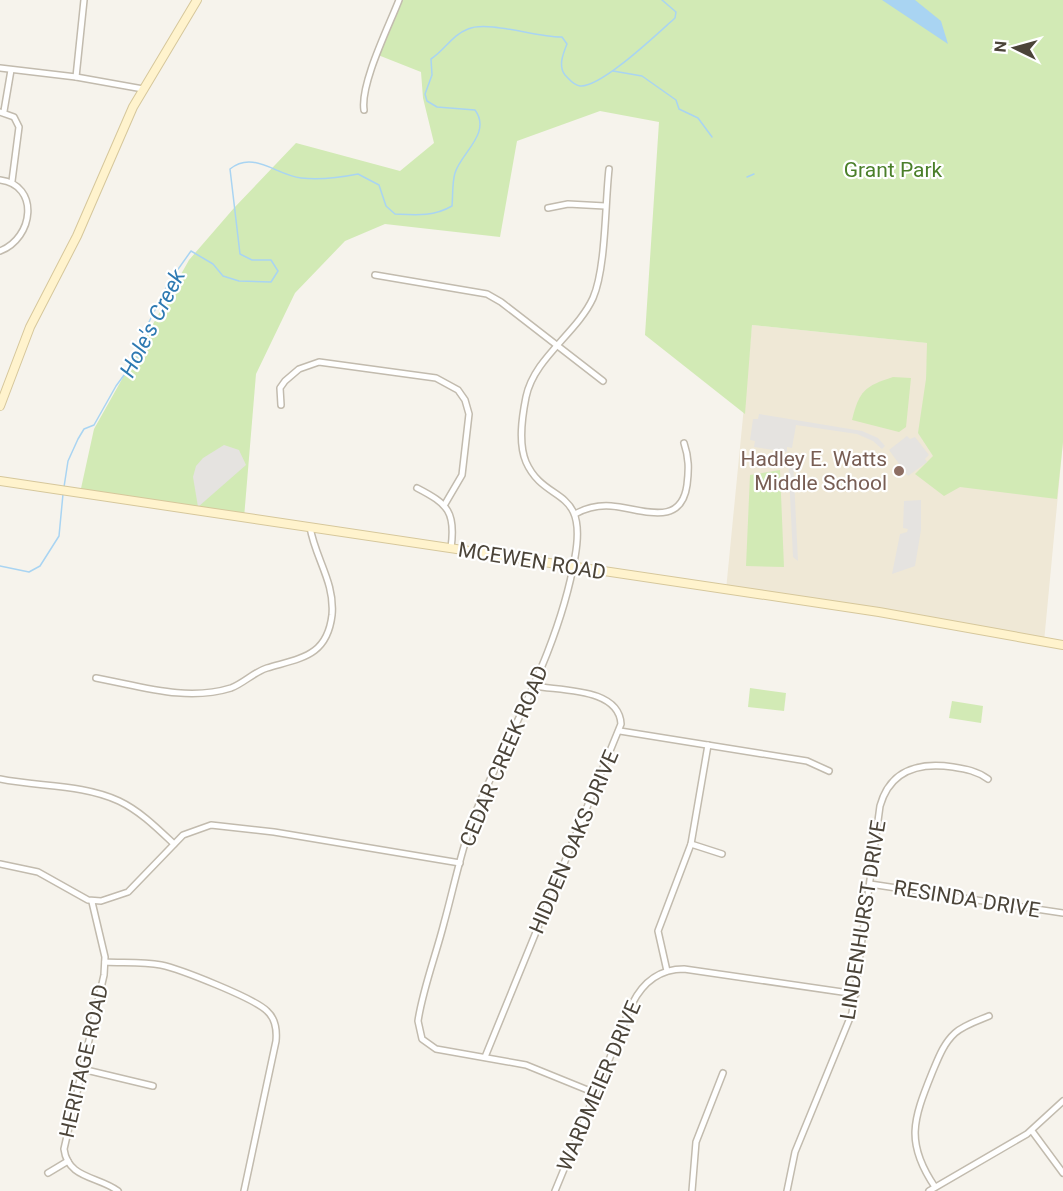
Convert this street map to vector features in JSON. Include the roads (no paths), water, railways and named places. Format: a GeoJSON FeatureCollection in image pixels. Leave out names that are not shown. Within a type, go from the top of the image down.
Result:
{"type":"FeatureCollection","features":[{"type":"Feature","properties":{"kind":"street"},"geometry":{"type":"LineString","coordinates":[[75,77],[84,0]]}},
{"type":"Feature","properties":{"kind":"street"},"geometry":{"type":"LineString","coordinates":[[0,406],[33,320],[77,236],[143,89],[197,0]]}},
{"type":"Feature","properties":{"kind":"street"},"geometry":{"type":"LineString","coordinates":[[364,110],[363,101],[367,84],[399,0]]}},
{"type":"Feature","properties":{"kind":"street"},"geometry":{"type":"LineString","coordinates":[[0,68],[75,77],[143,89]]}},
{"type":"Feature","properties":{"kind":"street"},"geometry":{"type":"LineString","coordinates":[[11,70],[2,112],[17,120],[20,127],[12,181]]}},
{"type":"Feature","properties":{"kind":"street"},"geometry":{"type":"LineString","coordinates":[[609,169],[596,288],[588,306],[529,386],[522,446],[527,463],[535,475],[565,500],[575,514],[603,506],[662,513],[676,508],[686,495],[689,469],[684,443]]}},
{"type":"Feature","properties":{"kind":"street"},"geometry":{"type":"LineString","coordinates":[[0,180],[12,181],[21,189],[28,218],[23,231],[14,242],[0,251]]}},
{"type":"Feature","properties":{"kind":"street"},"geometry":{"type":"LineString","coordinates":[[548,208],[568,204],[605,206]]}},
{"type":"Feature","properties":{"kind":"street"},"geometry":{"type":"LineString","coordinates":[[375,275],[487,294],[559,345],[603,381]]}},
{"type":"Feature","properties":{"kind":"street"},"geometry":{"type":"LineString","coordinates":[[281,405],[280,388],[285,381],[299,369],[318,363],[436,378],[451,384],[465,400],[469,421],[462,475],[444,504]]}},
{"type":"Feature","properties":{"kind":"street","name":"MCEWEN ROAD"},"geometry":{"type":"LineString","coordinates":[[0,481],[879,612],[1063,645]]}},
{"type":"Feature","properties":{"kind":"street"},"geometry":{"type":"LineString","coordinates":[[417,488],[444,504],[453,525],[451,548]]}},
{"type":"Feature","properties":{"kind":"street","name":"CEDAR CREEK ROAD"},"geometry":{"type":"LineString","coordinates":[[575,514],[578,538],[574,567],[551,645],[479,804],[460,863],[419,1014],[418,1030],[426,1043],[435,1049],[526,1065],[595,1093]]}},
{"type":"Feature","properties":{"kind":"street"},"geometry":{"type":"LineString","coordinates":[[96,678],[179,693],[210,692],[240,684],[266,668],[301,660],[312,653],[327,634],[332,599],[330,585],[309,527]]}},
{"type":"Feature","properties":{"kind":"street","name":"HIDDEN OAKS DRIVE"},"geometry":{"type":"LineString","coordinates":[[485,1057],[620,731],[619,710],[607,698],[534,686]]}},
{"type":"Feature","properties":{"kind":"street"},"geometry":{"type":"LineString","coordinates":[[620,731],[807,761],[829,771]]}},
{"type":"Feature","properties":{"kind":"street"},"geometry":{"type":"LineString","coordinates":[[708,745],[691,844],[658,931],[667,970],[684,969],[856,994]]}},
{"type":"Feature","properties":{"kind":"street","name":"LINDENHURST DRIVE"},"geometry":{"type":"LineString","coordinates":[[787,1191],[795,1152],[846,1029],[856,994],[880,806],[889,785],[900,774],[920,765],[935,764],[971,770],[988,779]]}},
{"type":"Feature","properties":{"kind":"street"},"geometry":{"type":"LineString","coordinates":[[0,779],[79,789],[108,797],[149,821],[174,844]]}},
{"type":"Feature","properties":{"kind":"street"},"geometry":{"type":"LineString","coordinates":[[0,864],[38,872],[92,902],[128,892],[174,844],[198,827],[229,826],[460,863]]}},
{"type":"Feature","properties":{"kind":"street"},"geometry":{"type":"LineString","coordinates":[[691,844],[722,854]]}},
{"type":"Feature","properties":{"kind":"street","name":"RESINDA DRIVE"},"geometry":{"type":"LineString","coordinates":[[870,884],[1063,913]]}},
{"type":"Feature","properties":{"kind":"street","name":"HERITAGE ROAD"},"geometry":{"type":"LineString","coordinates":[[92,902],[105,962],[65,1142],[68,1161],[75,1171],[118,1191]]}},
{"type":"Feature","properties":{"kind":"street"},"geometry":{"type":"LineString","coordinates":[[105,962],[149,964],[170,968],[257,1003],[272,1016],[276,1028],[276,1041],[244,1191]]}},
{"type":"Feature","properties":{"kind":"street","name":"WARDMEIER DRIVE"},"geometry":{"type":"LineString","coordinates":[[555,1191],[637,994],[654,977],[667,970]]}},
{"type":"Feature","properties":{"kind":"street"},"geometry":{"type":"LineString","coordinates":[[935,1187],[917,1154],[914,1133],[916,1114],[947,1042],[959,1030],[988,1016]]}},
{"type":"Feature","properties":{"kind":"street"},"geometry":{"type":"LineString","coordinates":[[82,1069],[153,1086]]}},
{"type":"Feature","properties":{"kind":"street"},"geometry":{"type":"LineString","coordinates":[[692,1191],[696,1142],[723,1073]]}},
{"type":"Feature","properties":{"kind":"street"},"geometry":{"type":"LineString","coordinates":[[929,1191],[1032,1131],[1063,1101]]}},
{"type":"Feature","properties":{"kind":"street"},"geometry":{"type":"LineString","coordinates":[[1032,1131],[1063,1173]]}},
{"type":"Feature","properties":{"kind":"street"},"geometry":{"type":"LineString","coordinates":[[48,1173],[68,1161]]}},
{"type":"Feature","properties":{"kind":"water"},"geometry":{"type":"Polygon","coordinates":[[[882,0],[915,0],[941,21],[948,44],[882,0]]]}},
{"type":"Feature","properties":{"kind":"waterway","name":"Hole's Creek"},"geometry":{"type":"LineString","coordinates":[[64,487],[68,461],[78,439],[84,429],[94,425],[116,386],[138,356],[147,326],[169,282],[191,251],[213,264],[223,276],[239,281],[271,282],[278,271],[271,260],[252,260],[240,254],[230,169],[247,162],[265,165],[301,178],[316,179],[358,174],[379,185],[386,206],[395,214],[424,214],[445,210],[452,206],[453,185],[458,165],[474,143],[480,127],[475,110],[437,107],[427,101],[425,94],[432,75],[431,59],[457,35],[477,27],[562,37],[567,44],[562,60],[565,75],[575,85],[589,84],[615,69],[675,18],[676,12],[662,0]]}},
{"type":"Feature","properties":{"kind":"waterway"},"geometry":{"type":"LineString","coordinates":[[613,71],[642,76],[676,100],[679,109],[698,118],[712,137]]}},
{"type":"Feature","properties":{"kind":"waterway"},"geometry":{"type":"LineString","coordinates":[[747,177],[754,174]]}},
{"type":"Feature","properties":{"kind":"waterway","name":"Hole's Creek"},"geometry":{"type":"LineString","coordinates":[[0,566],[29,572],[40,566],[59,536],[63,494]]}},
{"type":"Feature","properties":{"kind":"place","name":"Hadley E. Watts Middle School"},"geometry":{"type":"Point","coordinates":[899,471]}},
{"type":"Feature","properties":{"kind":"park label","name":"Grant Park"},"geometry":{"type":"Point","coordinates":[893,170]}}]}
